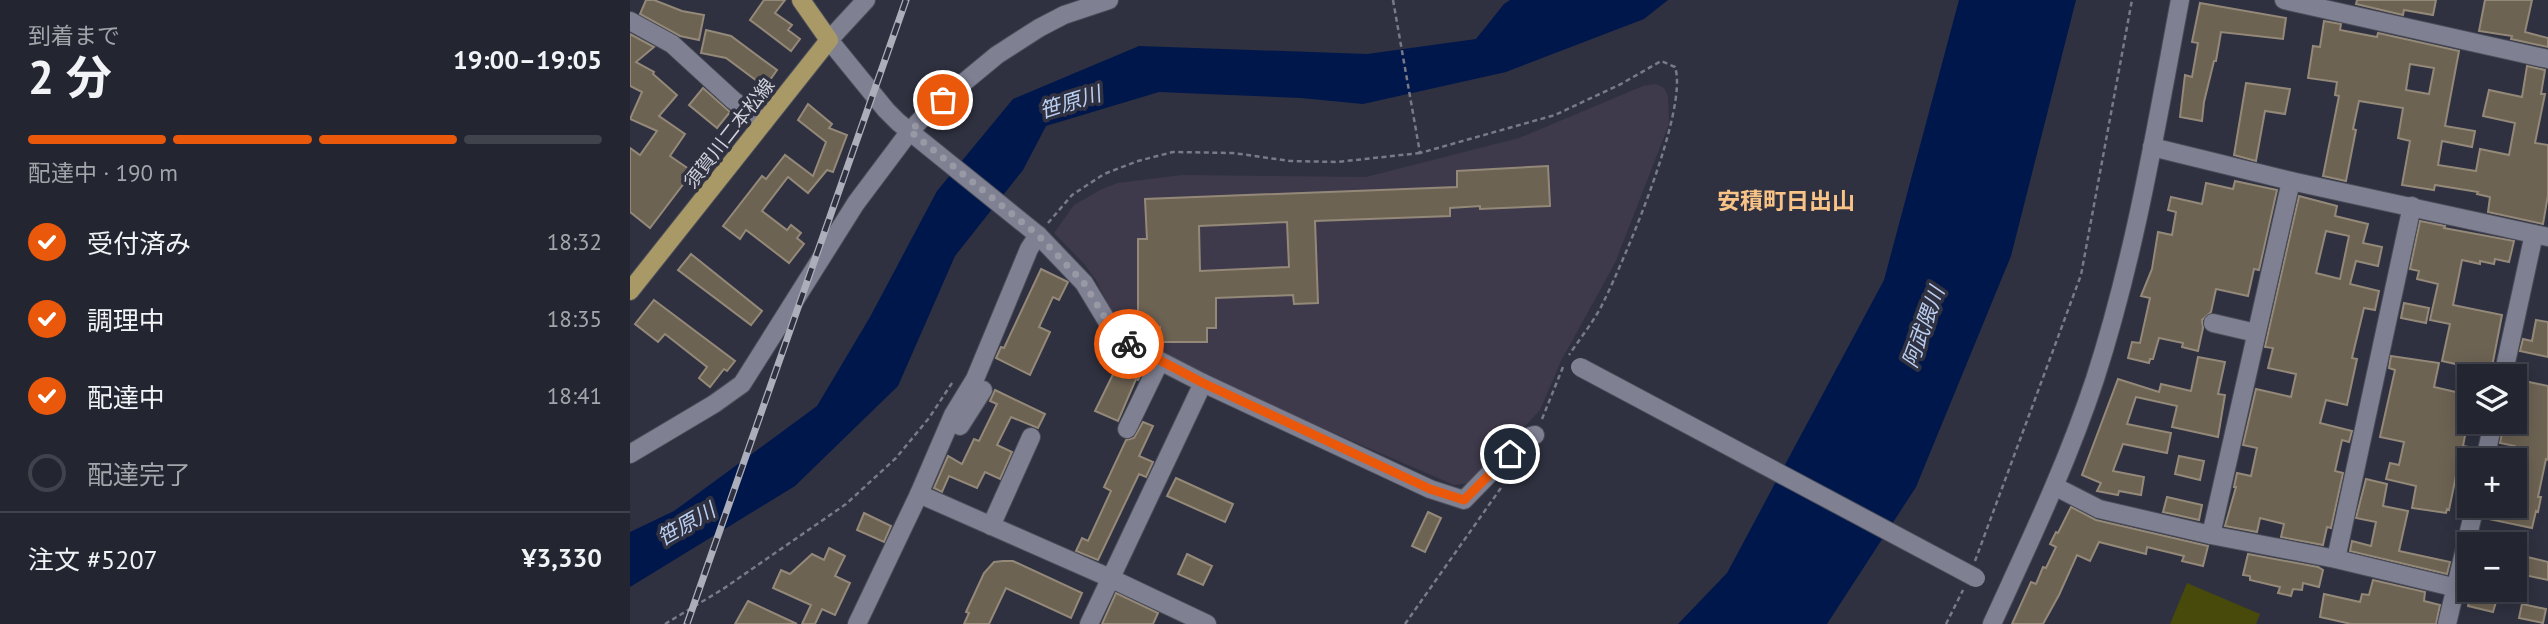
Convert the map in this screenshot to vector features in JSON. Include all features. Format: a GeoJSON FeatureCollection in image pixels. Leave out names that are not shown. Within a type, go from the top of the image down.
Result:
{"type":"FeatureCollection","features":[{"type":"Feature","properties":{"kind":"main road"},"geometry":{"type":"LineString","coordinates":[[801,0],[830,40]]}},
{"type":"Feature","properties":{"kind":"main road","name":"須賀川二本松線"},"geometry":{"type":"LineString","coordinates":[[633,280],[830,40]]}},
{"type":"Feature","properties":{"kind":"street"},"geometry":{"type":"LineString","coordinates":[[866,0],[830,40],[886,110],[1034,232],[1084,283],[1113,331],[1133,347],[1203,383],[1430,489],[1464,500],[1524,438],[1535,435]]}},
{"type":"Feature","properties":{"kind":"street"},"geometry":{"type":"LineString","coordinates":[[630,454],[714,404],[742,384],[856,204],[914,134],[928,112],[1008,49],[1064,15],[1109,0]]}},
{"type":"Feature","properties":{"kind":"street"},"geometry":{"type":"LineString","coordinates":[[1992,624],[2056,487],[2095,380],[2122,286],[2180,0]]}},
{"type":"Feature","properties":{"kind":"street"},"geometry":{"type":"LineString","coordinates":[[2284,0],[2548,59]]}},
{"type":"Feature","properties":{"kind":"street"},"geometry":{"type":"LineString","coordinates":[[630,21],[672,44],[733,100],[764,122]]}},
{"type":"Feature","properties":{"kind":"street"},"geometry":{"type":"LineString","coordinates":[[2152,147],[2291,181],[2544,235],[2506,364]]}},
{"type":"Feature","properties":{"kind":"street"},"geometry":{"type":"LineString","coordinates":[[2211,535],[2291,181]]}},
{"type":"Feature","properties":{"kind":"street"},"geometry":{"type":"LineString","coordinates":[[2336,559],[2412,206]]}},
{"type":"Feature","properties":{"kind":"street"},"geometry":{"type":"LineString","coordinates":[[857,624],[953,415],[975,379],[1034,232]]}},
{"type":"Feature","properties":{"kind":"street"},"geometry":{"type":"LineString","coordinates":[[2213,323],[2256,333]]}},
{"type":"Feature","properties":{"kind":"street"},"geometry":{"type":"LineString","coordinates":[[1127,429],[1160,361]]}},
{"type":"Feature","properties":{"kind":"street"},"geometry":{"type":"LineString","coordinates":[[1580,367],[1971,577]]}},
{"type":"Feature","properties":{"kind":"street"},"geometry":{"type":"LineString","coordinates":[[1088,624],[1203,383]]}},
{"type":"Feature","properties":{"kind":"street"},"geometry":{"type":"LineString","coordinates":[[941,440],[956,431],[983,390]]}},
{"type":"Feature","properties":{"kind":"street"},"geometry":{"type":"LineString","coordinates":[[991,526],[1031,438]]}},
{"type":"Feature","properties":{"kind":"street"},"geometry":{"type":"LineString","coordinates":[[2056,487],[2099,509],[2211,535],[2336,559],[2457,588],[2447,624]]}},
{"type":"Feature","properties":{"kind":"street"},"geometry":{"type":"LineString","coordinates":[[919,494],[1207,624]]}},
{"type":"Feature","properties":{"kind":"path"},"geometry":{"type":"LineString","coordinates":[[1393,0],[1420,153]]}},
{"type":"Feature","properties":{"kind":"path"},"geometry":{"type":"LineString","coordinates":[[1946,624],[1971,577],[2081,275],[2132,0]]}},
{"type":"Feature","properties":{"kind":"path"},"geometry":{"type":"LineString","coordinates":[[1034,232],[1072,195],[1104,174],[1138,161],[1173,152],[1233,153],[1314,162],[1420,153],[1555,115],[1621,84],[1661,61],[1675,67],[1679,78],[1664,147],[1630,241],[1603,303],[1567,359],[1535,435]]}},
{"type":"Feature","properties":{"kind":"path"},"geometry":{"type":"LineString","coordinates":[[665,624],[723,589],[846,504],[896,458],[929,418],[955,377]]}},
{"type":"Feature","properties":{"kind":"path"},"geometry":{"type":"LineString","coordinates":[[1405,624],[1506,481]]}},
{"type":"Feature","properties":{"kind":"shaded area"},"geometry":{"type":"Polygon","coordinates":[[[1656,84],[1664,88],[1668,96],[1669,124],[1615,263],[1561,361],[1540,410],[1474,482],[1454,485],[1227,387],[1138,341],[1117,322],[1096,280],[1054,233],[1074,205],[1118,183],[1182,175],[1366,177],[1519,138],[1643,86],[1656,84]]]}},
{"type":"Feature","properties":{"kind":"shaded area"},"geometry":{"type":"Polygon","coordinates":[[[2187,583],[2260,614],[2256,624],[2170,624],[2187,583]]]}},
{"type":"Feature","properties":{"kind":"water","name":"笹原川"},"geometry":{"type":"Polygon","coordinates":[[[1510,0],[1668,0],[1644,19],[1506,72],[1363,104],[1301,98],[1159,92],[1046,126],[1023,170],[955,256],[898,386],[795,486],[630,587],[630,532],[674,511],[817,406],[870,317],[937,191],[1013,99],[1139,46],[1367,54],[1476,39],[1510,0]]]}},
{"type":"Feature","properties":{"kind":"water","name":"阿武隈川"},"geometry":{"type":"Polygon","coordinates":[[[1959,0],[2076,0],[2011,256],[1916,487],[1827,624],[1678,624],[1727,573],[1884,280],[1959,0]]]}},
{"type":"Feature","properties":{"kind":"building"},"geometry":{"type":"Polygon","coordinates":[[[646,0],[704,15],[699,40],[680,36],[640,14],[646,0]]]}},
{"type":"Feature","properties":{"kind":"building"},"geometry":{"type":"Polygon","coordinates":[[[764,0],[785,0],[775,13],[792,25],[788,30],[800,39],[791,51],[750,20],[764,0]]]}},
{"type":"Feature","properties":{"kind":"building"},"geometry":{"type":"Polygon","coordinates":[[[2357,0],[2436,0],[2433,15],[2404,10],[2403,15],[2356,4],[2357,0]]]}},
{"type":"Feature","properties":{"kind":"building"},"geometry":{"type":"Polygon","coordinates":[[[2485,0],[2532,0],[2525,32],[2548,38],[2548,47],[2511,39],[2512,36],[2479,31],[2485,0]]]}},
{"type":"Feature","properties":{"kind":"building"},"geometry":{"type":"Polygon","coordinates":[[[2200,3],[2286,18],[2283,39],[2221,32],[2202,121],[2180,117],[2185,75],[2192,77],[2198,43],[2192,42],[2200,3]]]}},
{"type":"Feature","properties":{"kind":"building"},"geometry":{"type":"Polygon","coordinates":[[[2324,21],[2341,24],[2340,30],[2377,37],[2378,33],[2459,51],[2445,126],[2475,131],[2472,147],[2442,141],[2438,165],[2476,171],[2480,149],[2509,155],[2515,123],[2483,116],[2489,90],[2522,97],[2527,66],[2545,70],[2541,94],[2545,94],[2535,143],[2548,145],[2548,195],[2543,224],[2488,212],[2490,197],[2477,194],[2478,192],[2435,185],[2434,190],[2402,185],[2410,141],[2398,138],[2403,108],[2359,101],[2346,181],[2323,176],[2339,96],[2335,95],[2337,82],[2308,78],[2313,46],[2320,47],[2324,21]],[[2410,64],[2406,90],[2429,94],[2434,68],[2410,64]]]}},
{"type":"Feature","properties":{"kind":"building"},"geometry":{"type":"Polygon","coordinates":[[[706,30],[731,36],[777,70],[765,87],[726,58],[701,53],[706,30]]]}},
{"type":"Feature","properties":{"kind":"building"},"geometry":{"type":"Polygon","coordinates":[[[630,34],[654,47],[636,62],[654,72],[653,74],[677,95],[659,116],[685,134],[670,156],[696,174],[689,184],[685,182],[650,228],[630,212],[630,148],[640,155],[657,131],[630,119],[642,92],[630,86],[630,34]]]}},
{"type":"Feature","properties":{"kind":"building"},"geometry":{"type":"Polygon","coordinates":[[[2246,83],[2290,89],[2285,114],[2265,111],[2256,161],[2234,155],[2246,83]]]}},
{"type":"Feature","properties":{"kind":"building"},"geometry":{"type":"Polygon","coordinates":[[[703,88],[730,112],[717,128],[689,105],[703,88]]]}},
{"type":"Feature","properties":{"kind":"building"},"geometry":{"type":"Polygon","coordinates":[[[808,104],[832,124],[829,128],[847,135],[833,172],[827,170],[808,193],[788,177],[762,211],[787,230],[791,225],[801,233],[797,238],[804,244],[789,263],[746,230],[740,239],[723,226],[762,176],[766,179],[785,155],[813,176],[826,142],[798,120],[808,104]]]}},
{"type":"Feature","properties":{"kind":"building"},"geometry":{"type":"Polygon","coordinates":[[[1548,166],[1550,206],[1480,209],[1480,206],[1450,208],[1450,216],[1315,221],[1318,303],[1294,304],[1293,295],[1216,298],[1216,328],[1207,328],[1207,342],[1160,342],[1160,327],[1138,327],[1138,239],[1147,239],[1145,199],[1457,187],[1457,171],[1548,166]],[[1287,222],[1199,226],[1200,271],[1289,267],[1287,222]]]}},
{"type":"Feature","properties":{"kind":"building"},"geometry":{"type":"Polygon","coordinates":[[[2235,181],[2277,190],[2259,270],[2254,269],[2248,296],[2216,289],[2211,312],[2202,320],[2198,351],[2182,347],[2183,343],[2159,338],[2153,359],[2150,359],[2149,363],[2128,358],[2132,342],[2140,343],[2150,298],[2141,296],[2152,269],[2158,232],[2172,235],[2176,212],[2168,210],[2171,197],[2202,204],[2206,183],[2233,189],[2235,181]]]}},
{"type":"Feature","properties":{"kind":"building"},"geometry":{"type":"Polygon","coordinates":[[[2299,196],[2337,206],[2335,216],[2368,224],[2363,243],[2382,247],[2378,266],[2356,261],[2350,284],[2379,291],[2375,310],[2364,308],[2352,358],[2357,359],[2347,405],[2326,400],[2320,423],[2352,431],[2349,442],[2342,440],[2335,471],[2343,473],[2331,528],[2327,527],[2323,545],[2281,537],[2284,524],[2260,518],[2257,532],[2225,526],[2236,487],[2237,473],[2251,476],[2257,448],[2243,445],[2256,389],[2291,397],[2296,374],[2268,368],[2273,348],[2265,347],[2299,196]],[[2326,231],[2316,273],[2340,279],[2349,236],[2326,231]]]}},
{"type":"Feature","properties":{"kind":"building"},"geometry":{"type":"Polygon","coordinates":[[[2420,221],[2514,241],[2509,262],[2495,259],[2494,264],[2480,261],[2480,264],[2462,260],[2453,305],[2502,315],[2493,364],[2457,364],[2442,361],[2450,324],[2430,320],[2438,284],[2417,279],[2419,271],[2410,269],[2420,221]]]}},
{"type":"Feature","properties":{"kind":"building"},"geometry":{"type":"Polygon","coordinates":[[[691,254],[762,311],[751,325],[678,270],[691,254]]]}},
{"type":"Feature","properties":{"kind":"building"},"geometry":{"type":"Polygon","coordinates":[[[1041,269],[1068,282],[1059,300],[1053,297],[1039,327],[1050,332],[1030,375],[996,358],[1001,347],[1004,348],[1041,269]]]}},
{"type":"Feature","properties":{"kind":"building"},"geometry":{"type":"Polygon","coordinates":[[[654,300],[735,361],[727,371],[724,369],[710,387],[699,378],[707,367],[665,334],[658,342],[635,324],[654,300]]]}},
{"type":"Feature","properties":{"kind":"building"},"geometry":{"type":"Polygon","coordinates":[[[2404,303],[2429,308],[2426,323],[2401,318],[2404,303]]]}},
{"type":"Feature","properties":{"kind":"building"},"geometry":{"type":"Polygon","coordinates":[[[2536,320],[2548,322],[2548,357],[2520,351],[2523,339],[2532,341],[2536,320]]]}},
{"type":"Feature","properties":{"kind":"building"},"geometry":{"type":"Polygon","coordinates":[[[1123,354],[1145,366],[1138,380],[1136,379],[1118,421],[1095,411],[1123,354]]]}},
{"type":"Feature","properties":{"kind":"building"},"geometry":{"type":"Polygon","coordinates":[[[2391,356],[2439,363],[2434,387],[2457,392],[2457,434],[2465,434],[2463,446],[2469,448],[2457,448],[2457,476],[2446,513],[2412,508],[2416,486],[2386,479],[2390,463],[2399,465],[2404,442],[2380,437],[2395,370],[2389,368],[2391,356]]]}},
{"type":"Feature","properties":{"kind":"building"},"geometry":{"type":"Polygon","coordinates":[[[2198,357],[2225,362],[2218,394],[2225,395],[2218,437],[2172,427],[2177,406],[2136,397],[2127,424],[2171,433],[2167,453],[2123,444],[2113,471],[2144,477],[2141,495],[2097,491],[2101,483],[2082,475],[2118,379],[2159,392],[2161,384],[2191,391],[2198,357]]]}},
{"type":"Feature","properties":{"kind":"building"},"geometry":{"type":"Polygon","coordinates":[[[2527,382],[2548,386],[2548,460],[2546,459],[2538,497],[2541,497],[2538,512],[2536,511],[2532,528],[2484,518],[2527,518],[2527,448],[2515,448],[2500,443],[2502,434],[2527,434],[2527,382]]]}},
{"type":"Feature","properties":{"kind":"building"},"geometry":{"type":"Polygon","coordinates":[[[995,390],[1045,414],[1038,428],[1011,417],[997,445],[1012,452],[1000,479],[985,472],[977,488],[949,476],[942,492],[934,488],[948,456],[962,464],[974,439],[979,441],[997,404],[990,401],[995,390]]]}},
{"type":"Feature","properties":{"kind":"building"},"geometry":{"type":"Polygon","coordinates":[[[1143,422],[1153,426],[1139,456],[1153,462],[1146,477],[1139,474],[1098,560],[1076,551],[1082,538],[1088,541],[1111,491],[1104,487],[1126,440],[1134,438],[1143,422]]]}},
{"type":"Feature","properties":{"kind":"building"},"geometry":{"type":"Polygon","coordinates":[[[2179,456],[2204,461],[2200,480],[2175,474],[2179,456]]]}},
{"type":"Feature","properties":{"kind":"building"},"geometry":{"type":"Polygon","coordinates":[[[1176,478],[1233,504],[1225,522],[1167,496],[1176,478]]]}},
{"type":"Feature","properties":{"kind":"building"},"geometry":{"type":"Polygon","coordinates":[[[2366,479],[2387,484],[2383,506],[2408,511],[2399,551],[2450,562],[2447,574],[2350,551],[2352,541],[2371,546],[2376,522],[2356,518],[2366,479]]]}},
{"type":"Feature","properties":{"kind":"building"},"geometry":{"type":"Polygon","coordinates":[[[2167,497],[2202,505],[2199,520],[2163,512],[2167,497]]]}},
{"type":"Feature","properties":{"kind":"building"},"geometry":{"type":"Polygon","coordinates":[[[2071,507],[2096,520],[2208,546],[2203,566],[2182,561],[2184,556],[2147,547],[2146,554],[2099,542],[2090,561],[2077,555],[2043,624],[2012,624],[2031,582],[2036,584],[2043,567],[2046,568],[2056,547],[2050,544],[2071,507]]]}},
{"type":"Feature","properties":{"kind":"building"},"geometry":{"type":"Polygon","coordinates":[[[1428,512],[1441,518],[1425,552],[1412,546],[1428,512]]]}},
{"type":"Feature","properties":{"kind":"building"},"geometry":{"type":"Polygon","coordinates":[[[864,513],[891,526],[884,542],[857,530],[864,513]]]}},
{"type":"Feature","properties":{"kind":"building"},"geometry":{"type":"Polygon","coordinates":[[[829,548],[845,556],[835,576],[850,583],[835,615],[822,609],[815,624],[802,624],[811,605],[773,588],[781,570],[790,574],[812,554],[824,560],[829,548]]]}},
{"type":"Feature","properties":{"kind":"building"},"geometry":{"type":"Polygon","coordinates":[[[1187,554],[1212,566],[1203,585],[1178,574],[1187,554]]]}},
{"type":"Feature","properties":{"kind":"building"},"geometry":{"type":"Polygon","coordinates":[[[2248,554],[2318,567],[2323,570],[2319,587],[2303,583],[2302,590],[2293,589],[2291,596],[2278,593],[2280,587],[2250,580],[2250,576],[2243,575],[2248,554]]]}},
{"type":"Feature","properties":{"kind":"building"},"geometry":{"type":"Polygon","coordinates":[[[2527,557],[2548,562],[2548,580],[2527,576],[2527,557]]]}},
{"type":"Feature","properties":{"kind":"building"},"geometry":{"type":"Polygon","coordinates":[[[1013,561],[1082,593],[1071,618],[1006,588],[989,624],[964,624],[969,613],[966,612],[984,573],[994,562],[1013,561]]]}},
{"type":"Feature","properties":{"kind":"building"},"geometry":{"type":"Polygon","coordinates":[[[2373,580],[2425,592],[2424,601],[2440,605],[2436,624],[2351,624],[2320,617],[2324,594],[2360,602],[2362,594],[2369,595],[2373,580]]]}},
{"type":"Feature","properties":{"kind":"building"},"geometry":{"type":"Polygon","coordinates":[[[1116,593],[1158,613],[1153,624],[1102,624],[1116,593]]]}},
{"type":"Feature","properties":{"kind":"building"},"geometry":{"type":"Polygon","coordinates":[[[748,601],[797,624],[735,624],[748,601]]]}},
{"type":"Feature","properties":{"kind":"building"},"geometry":{"type":"Polygon","coordinates":[[[2469,602],[2496,602],[2493,612],[2468,606],[2469,602]]]}},
{"type":"Feature","properties":{"kind":"building"},"geometry":{"type":"Polygon","coordinates":[[[2522,604],[2546,609],[2543,623],[2519,618],[2522,604]]]}},
{"type":"Feature","properties":{"kind":"railway"},"geometry":{"type":"LineString","coordinates":[[687,624],[906,0]]}},
{"type":"Feature","properties":{"kind":"way so far"},"geometry":{"type":"LineString","coordinates":[[943,100],[910,131],[1038,235],[1084,283],[1113,331],[1129,344]]}},
{"type":"Feature","properties":{"kind":"district","name":"安積町日出山"},"geometry":{"type":"Point","coordinates":[1786,200]}},
{"type":"Feature","properties":{"kind":"route"},"geometry":{"type":"LineString","coordinates":[[1129,344],[1203,383],[1430,489],[1464,500],[1510,454]]}}]}
